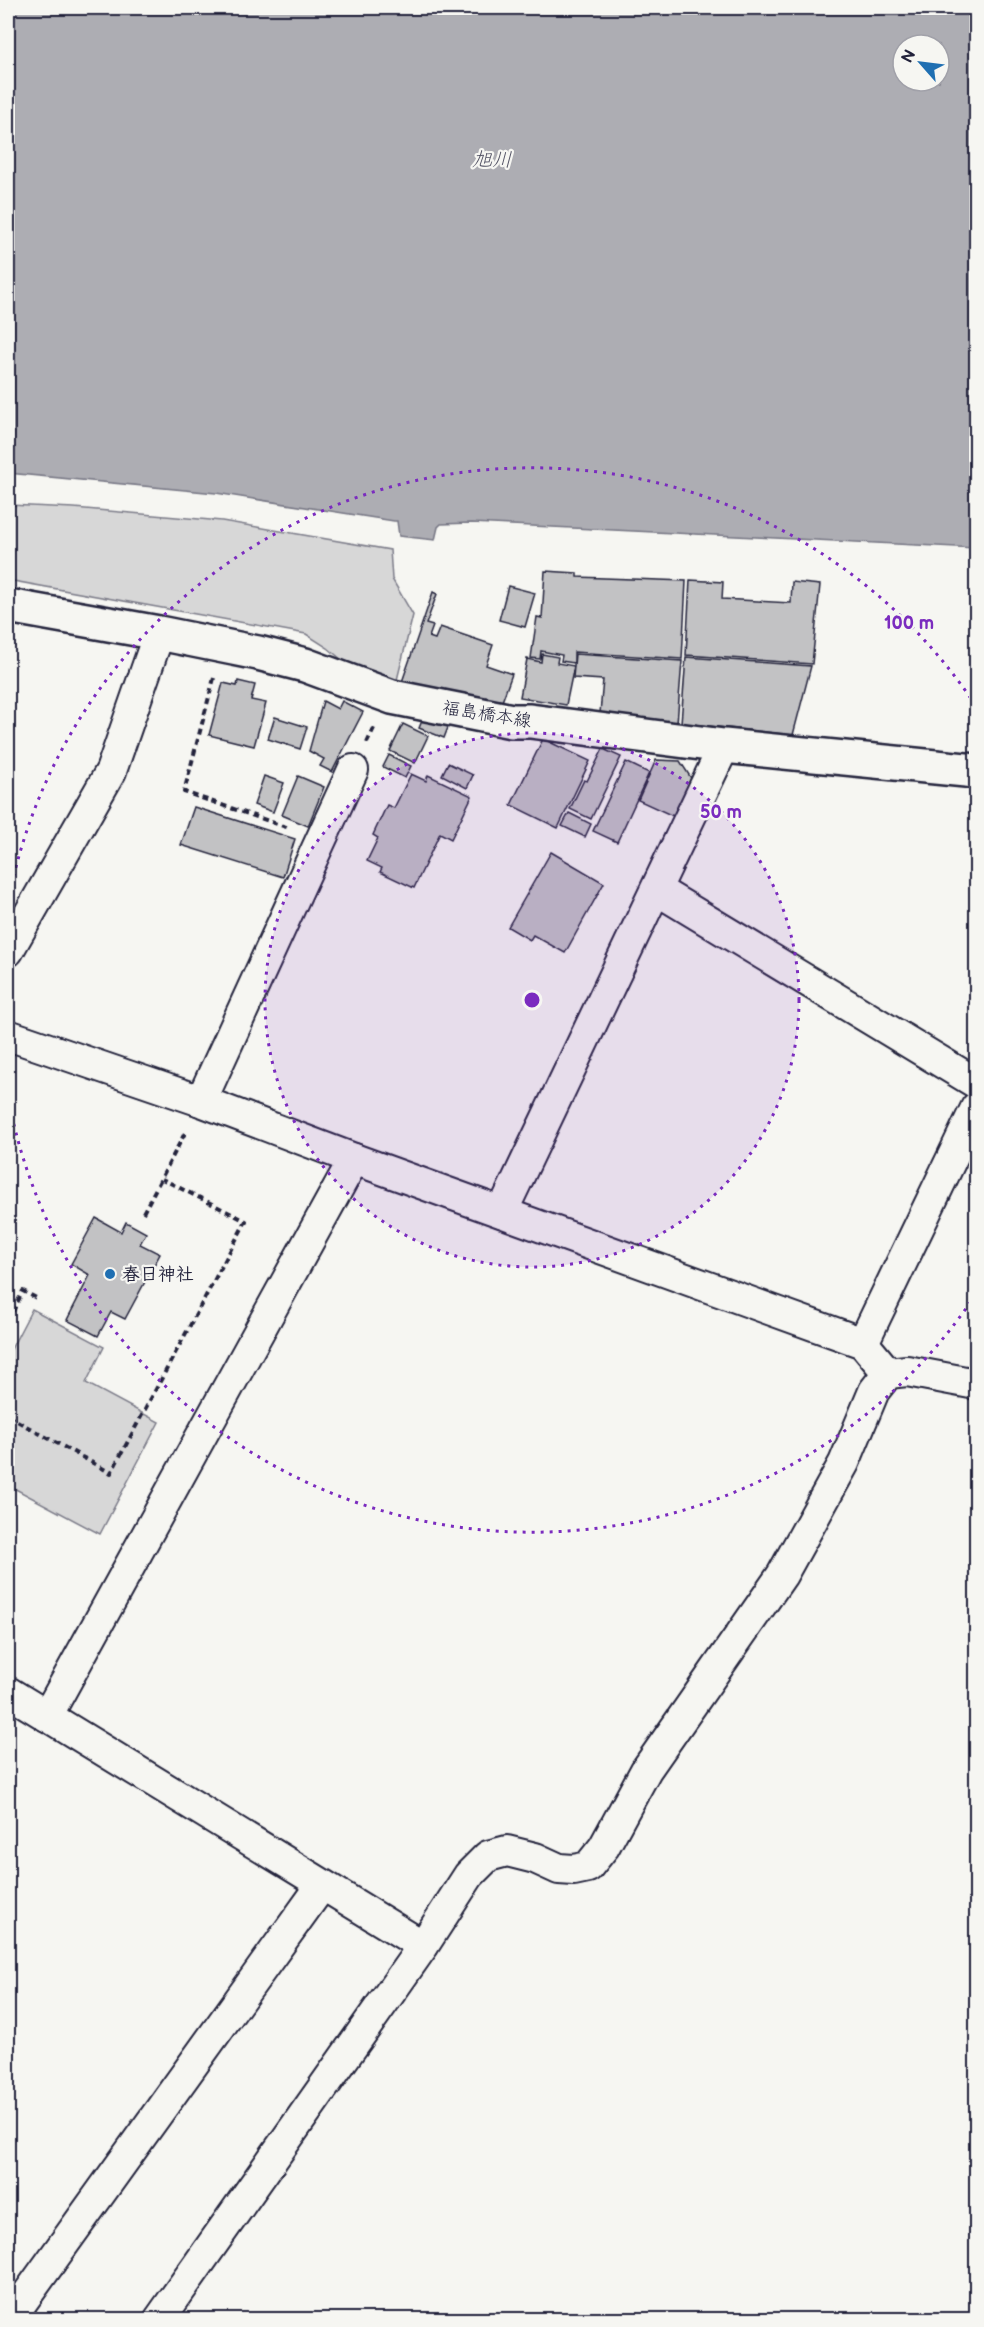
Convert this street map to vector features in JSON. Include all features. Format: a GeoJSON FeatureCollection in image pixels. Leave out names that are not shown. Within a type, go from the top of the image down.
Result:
{"type":"FeatureCollection","features":[{"type":"Feature","properties":{"kind":"main road","name":"福島橋本線"},"geometry":{"type":"LineString","coordinates":[[8,606],[222,645],[305,665],[389,697],[512,721],[530,721],[724,746],[976,771]]}},
{"type":"Feature","properties":{"kind":"street"},"geometry":{"type":"LineString","coordinates":[[8,951],[111,771],[159,633]]}},
{"type":"Feature","properties":{"kind":"street"},"geometry":{"type":"LineString","coordinates":[[502,1212],[724,746]]}},
{"type":"Feature","properties":{"kind":"street"},"geometry":{"type":"LineString","coordinates":[[201,1101],[353,770]]}},
{"type":"Feature","properties":{"kind":"street"},"geometry":{"type":"LineString","coordinates":[[657,890],[976,1083]]}},
{"type":"Feature","properties":{"kind":"street"},"geometry":{"type":"LineString","coordinates":[[8,1035],[201,1101],[354,1159],[863,1343],[888,1373]]}},
{"type":"Feature","properties":{"kind":"street"},"geometry":{"type":"LineString","coordinates":[[863,1343],[976,1108]]}},
{"type":"Feature","properties":{"kind":"street"},"geometry":{"type":"LineString","coordinates":[[48,1716],[354,1159]]}},
{"type":"Feature","properties":{"kind":"street"},"geometry":{"type":"LineString","coordinates":[[159,2319],[423,1946],[470,1875],[488,1856],[507,1851],[535,1858],[559,1869],[574,1870],[588,1867],[604,1847],[646,1770],[782,1575],[844,1463],[874,1391],[888,1373],[907,1371],[976,1384]]}},
{"type":"Feature","properties":{"kind":"street"},"geometry":{"type":"LineString","coordinates":[[8,1692],[423,1946]]}},
{"type":"Feature","properties":{"kind":"street"},"geometry":{"type":"LineString","coordinates":[[9,2319],[322,1885]]}},
{"type":"Feature","properties":{"kind":"path"},"geometry":{"type":"LineString","coordinates":[[222,645],[184,792],[322,839]]}},
{"type":"Feature","properties":{"kind":"path"},"geometry":{"type":"LineString","coordinates":[[353,770],[389,697]]}},
{"type":"Feature","properties":{"kind":"path"},"geometry":{"type":"LineString","coordinates":[[142,1213],[162,1179],[201,1101]]}},
{"type":"Feature","properties":{"kind":"path"},"geometry":{"type":"LineString","coordinates":[[8,1416],[111,1473],[246,1221],[162,1179]]}},
{"type":"Feature","properties":{"kind":"path"},"geometry":{"type":"LineString","coordinates":[[8,1321],[23,1291],[36,1298]]}},
{"type":"Feature","properties":{"kind":"shaded area"},"geometry":{"type":"Polygon","coordinates":[[[8,505],[74,508],[222,521],[390,550],[392,579],[413,615],[395,688],[363,678],[328,648],[306,634],[8,580],[8,505]]]}},
{"type":"Feature","properties":{"kind":"shaded area"},"geometry":{"type":"Polygon","coordinates":[[[32,1309],[104,1347],[86,1383],[159,1422],[100,1534],[8,1485],[8,1355],[32,1309]]]}},
{"type":"Feature","properties":{"kind":"water","name":"旭川"},"geometry":{"type":"Polygon","coordinates":[[[8,8],[976,8],[976,548],[472,523],[441,524],[435,540],[399,536],[397,521],[216,493],[8,473],[8,8]]]}},
{"type":"Feature","properties":{"kind":"building"},"geometry":{"type":"Polygon","coordinates":[[[545,571],[577,573],[577,577],[686,581],[682,659],[574,652],[574,663],[561,661],[562,655],[541,651],[540,659],[531,658],[537,617],[542,618],[545,571]]]}},
{"type":"Feature","properties":{"kind":"building"},"geometry":{"type":"Polygon","coordinates":[[[690,580],[723,582],[722,599],[791,603],[792,582],[820,585],[812,664],[686,655],[690,580]]]}},
{"type":"Feature","properties":{"kind":"building"},"geometry":{"type":"Polygon","coordinates":[[[508,586],[535,593],[525,627],[499,620],[508,586]]]}},
{"type":"Feature","properties":{"kind":"building"},"geometry":{"type":"Polygon","coordinates":[[[433,592],[437,594],[426,624],[433,626],[429,637],[435,639],[440,627],[493,645],[486,665],[512,674],[500,707],[456,692],[454,700],[402,682],[433,592]]]}},
{"type":"Feature","properties":{"kind":"building"},"geometry":{"type":"Polygon","coordinates":[[[542,654],[558,657],[557,663],[574,666],[566,705],[520,697],[527,659],[541,662],[542,654]]]}},
{"type":"Feature","properties":{"kind":"building"},"geometry":{"type":"Polygon","coordinates":[[[575,654],[682,661],[677,723],[600,713],[603,680],[573,678],[575,654]]]}},
{"type":"Feature","properties":{"kind":"building"},"geometry":{"type":"Polygon","coordinates":[[[686,657],[811,666],[793,735],[681,723],[686,657]]]}},
{"type":"Feature","properties":{"kind":"building"},"geometry":{"type":"Polygon","coordinates":[[[238,681],[255,685],[251,700],[266,703],[254,746],[209,735],[223,683],[237,686],[238,681]]]}},
{"type":"Feature","properties":{"kind":"building"},"geometry":{"type":"Polygon","coordinates":[[[323,701],[338,709],[342,701],[363,712],[332,772],[320,766],[324,759],[309,751],[323,701]]]}},
{"type":"Feature","properties":{"kind":"building"},"geometry":{"type":"Polygon","coordinates":[[[424,716],[449,725],[444,738],[419,728],[424,716]]]}},
{"type":"Feature","properties":{"kind":"building"},"geometry":{"type":"Polygon","coordinates":[[[275,717],[307,727],[300,749],[268,739],[275,717]]]}},
{"type":"Feature","properties":{"kind":"building"},"geometry":{"type":"Polygon","coordinates":[[[403,724],[428,736],[415,763],[390,751],[403,724]]]}},
{"type":"Feature","properties":{"kind":"building"},"geometry":{"type":"Polygon","coordinates":[[[543,739],[590,761],[558,828],[511,805],[543,739]]]}},
{"type":"Feature","properties":{"kind":"building"},"geometry":{"type":"Polygon","coordinates":[[[603,749],[621,757],[591,819],[570,809],[603,749]]]}},
{"type":"Feature","properties":{"kind":"building"},"geometry":{"type":"Polygon","coordinates":[[[389,755],[411,766],[405,778],[383,767],[389,755]]]}},
{"type":"Feature","properties":{"kind":"building"},"geometry":{"type":"Polygon","coordinates":[[[656,760],[680,761],[691,778],[682,799],[692,803],[684,821],[638,800],[656,760]]]}},
{"type":"Feature","properties":{"kind":"building"},"geometry":{"type":"Polygon","coordinates":[[[626,762],[649,773],[617,842],[593,831],[626,762]]]}},
{"type":"Feature","properties":{"kind":"building"},"geometry":{"type":"Polygon","coordinates":[[[448,763],[473,775],[467,788],[442,775],[448,763]]]}},
{"type":"Feature","properties":{"kind":"building"},"geometry":{"type":"Polygon","coordinates":[[[411,774],[426,781],[428,775],[472,796],[451,839],[440,833],[414,888],[380,872],[382,868],[367,861],[378,838],[373,835],[387,805],[394,808],[411,774]]]}},
{"type":"Feature","properties":{"kind":"building"},"geometry":{"type":"Polygon","coordinates":[[[264,776],[284,783],[273,812],[254,805],[264,776]]]}},
{"type":"Feature","properties":{"kind":"building"},"geometry":{"type":"Polygon","coordinates":[[[298,776],[324,787],[308,826],[282,815],[298,776]]]}},
{"type":"Feature","properties":{"kind":"building"},"geometry":{"type":"Polygon","coordinates":[[[194,807],[295,839],[283,877],[181,845],[194,807]]]}},
{"type":"Feature","properties":{"kind":"building"},"geometry":{"type":"Polygon","coordinates":[[[569,813],[591,824],[585,837],[562,826],[569,813]]]}},
{"type":"Feature","properties":{"kind":"building"},"geometry":{"type":"Polygon","coordinates":[[[551,852],[604,883],[565,953],[533,935],[530,940],[508,927],[551,852]]]}},
{"type":"Feature","properties":{"kind":"building"},"geometry":{"type":"Polygon","coordinates":[[[96,1218],[121,1232],[126,1222],[146,1233],[140,1244],[160,1254],[125,1319],[111,1312],[98,1336],[67,1320],[90,1275],[71,1264],[96,1218]]]}},
{"type":"Feature","properties":{"kind":"place","name":"春日神社"},"geometry":{"type":"Point","coordinates":[110,1274]}}]}
